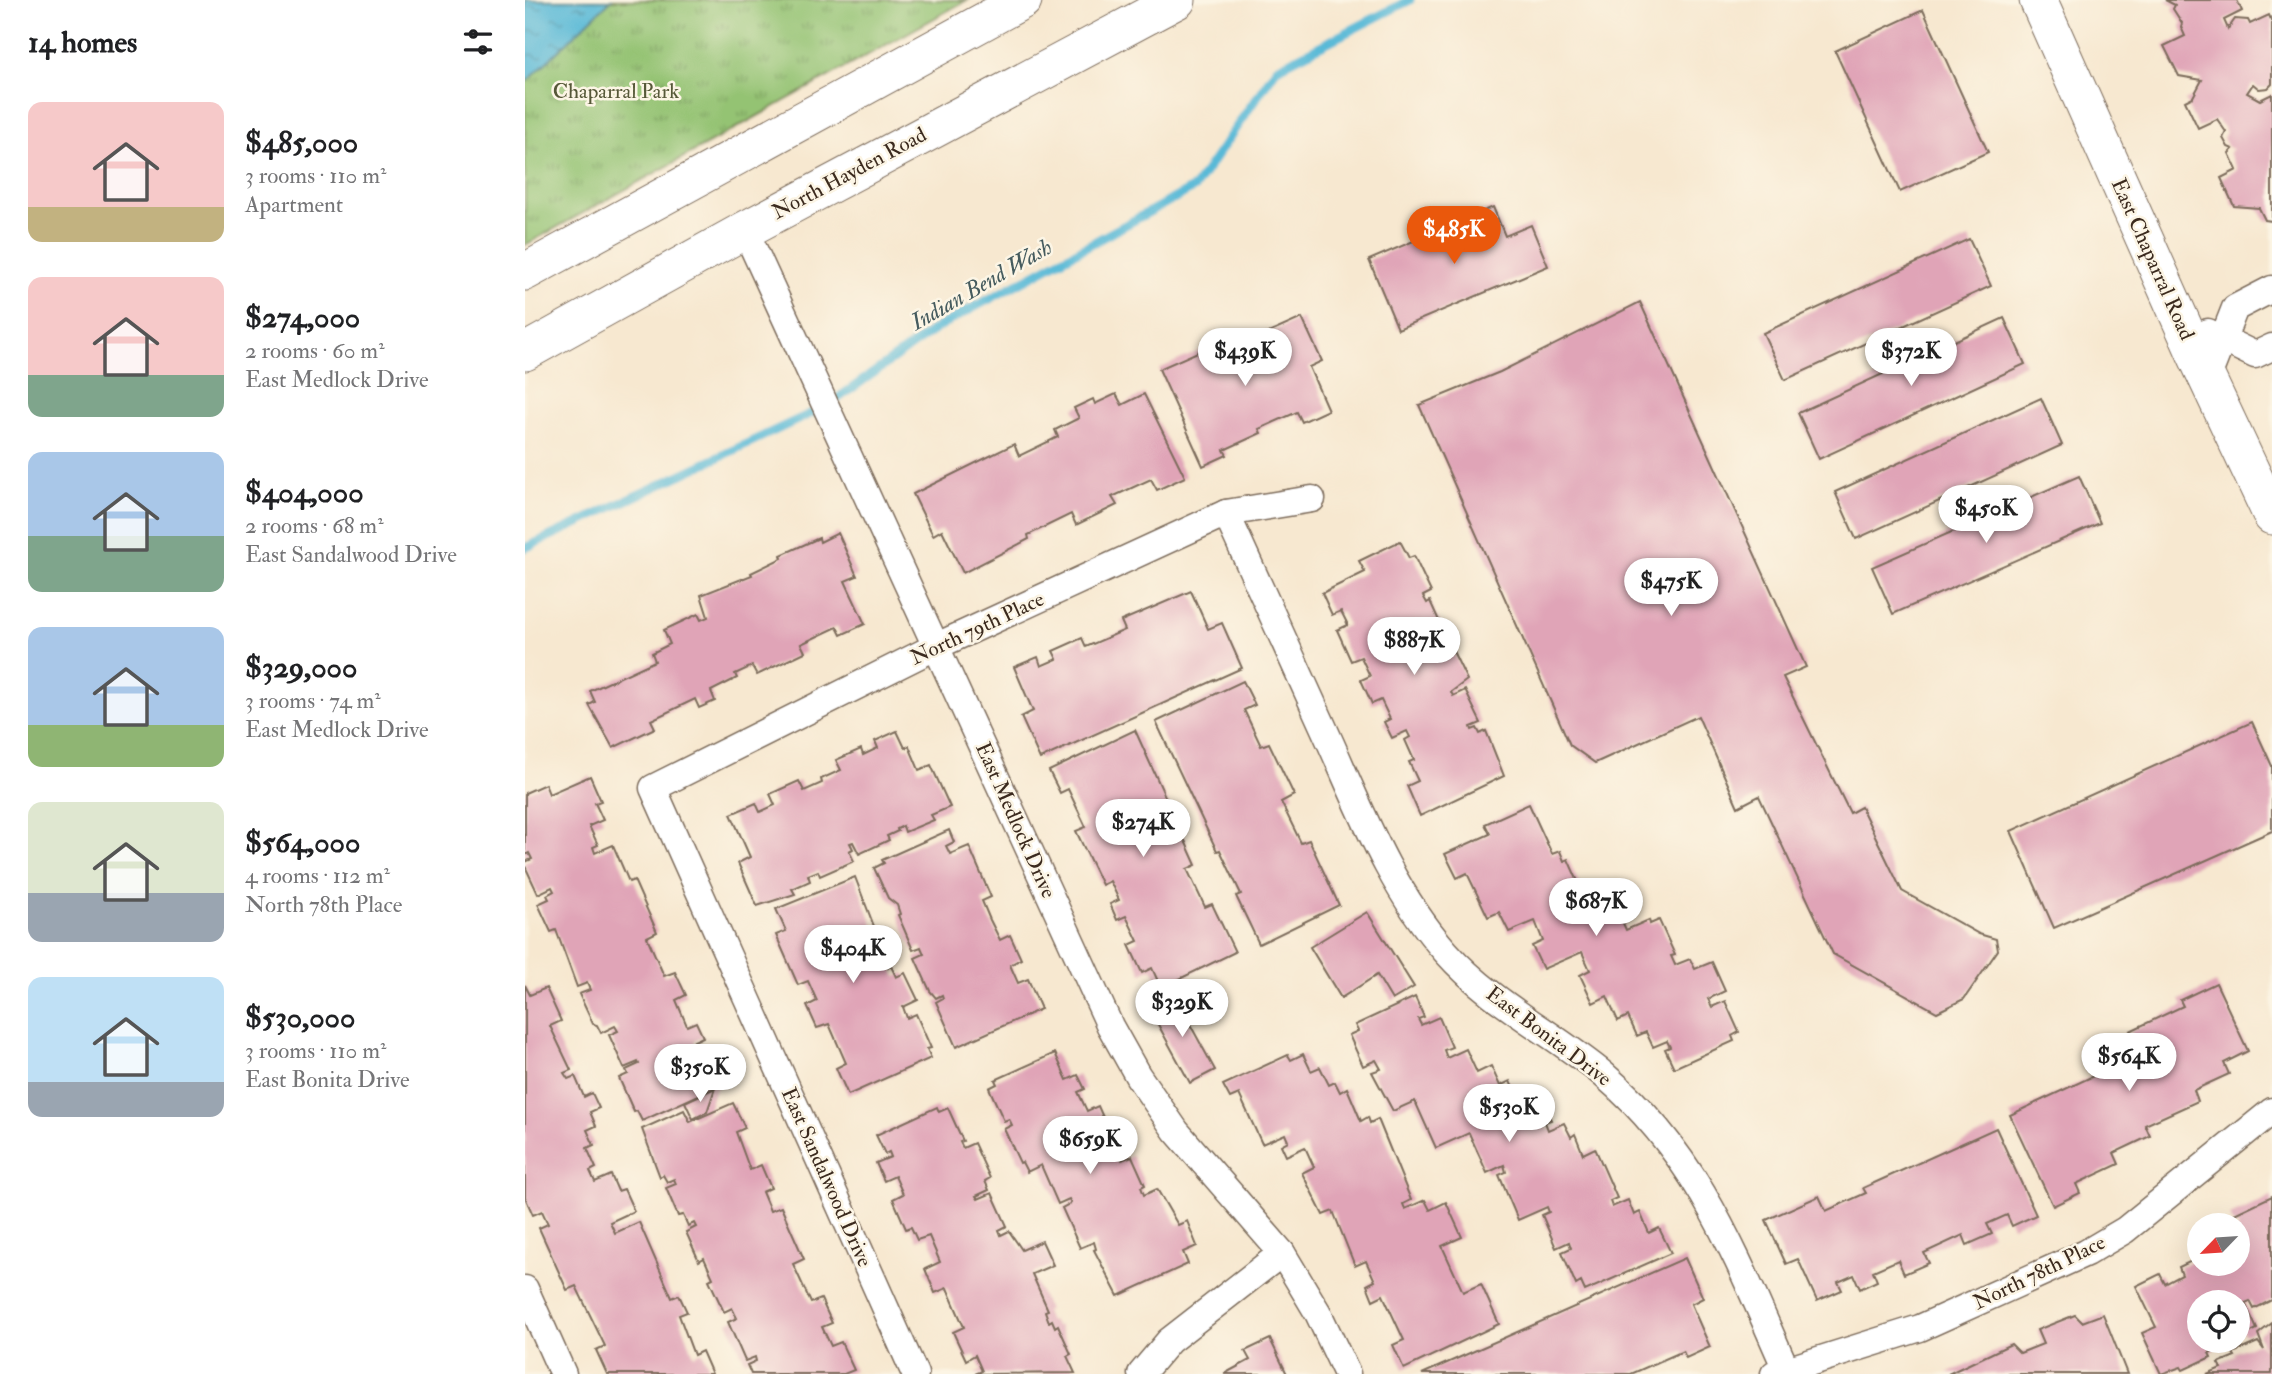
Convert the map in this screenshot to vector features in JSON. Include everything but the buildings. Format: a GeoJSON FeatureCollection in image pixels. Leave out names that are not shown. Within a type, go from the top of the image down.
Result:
{"type":"FeatureCollection","features":[{"type":"Feature","properties":{"kind":"main road"},"geometry":{"type":"LineString","coordinates":[[525,272],[1024,0]]}},
{"type":"Feature","properties":{"kind":"main road","name":"North Hayden Road"},"geometry":{"type":"LineString","coordinates":[[525,352],[745,230],[1177,0]]}},
{"type":"Feature","properties":{"kind":"main road","name":"East Chaparral Road"},"geometry":{"type":"LineString","coordinates":[[2038,0],[2207,379],[2272,516]]}},
{"type":"Feature","properties":{"kind":"street","name":"East Medlock Drive"},"geometry":{"type":"LineString","coordinates":[[745,230],[1110,1026],[1138,1076],[1176,1131],[1282,1253],[1318,1313],[1347,1374]]}},
{"type":"Feature","properties":{"kind":"street"},"geometry":{"type":"LineString","coordinates":[[2207,379],[2235,308],[2272,289]]}},
{"type":"Feature","properties":{"kind":"street"},"geometry":{"type":"LineString","coordinates":[[2179,316],[2255,355],[2272,347]]}},
{"type":"Feature","properties":{"kind":"street","name":"North 79th Place"},"geometry":{"type":"LineString","coordinates":[[653,788],[937,646],[1226,513],[1312,499]]}},
{"type":"Feature","properties":{"kind":"street","name":"East Bonita Drive"},"geometry":{"type":"LineString","coordinates":[[1226,513],[1371,835],[1404,894],[1446,951],[1505,1006],[1603,1075],[1681,1156],[1718,1219],[1780,1371]]}},
{"type":"Feature","properties":{"kind":"street","name":"East Sandalwood Drive"},"geometry":{"type":"LineString","coordinates":[[653,788],[915,1374]]}},
{"type":"Feature","properties":{"kind":"street","name":"North 78th Place"},"geometry":{"type":"LineString","coordinates":[[1780,1371],[1920,1328],[2086,1253],[2125,1230],[2272,1111]]}},
{"type":"Feature","properties":{"kind":"street"},"geometry":{"type":"LineString","coordinates":[[1141,1374],[1170,1341],[1282,1253]]}},
{"type":"Feature","properties":{"kind":"street"},"geometry":{"type":"LineString","coordinates":[[525,1289],[563,1374]]}},
{"type":"Feature","properties":{"kind":"green space","name":"Chaparral Park"},"geometry":{"type":"Polygon","coordinates":[[[525,0],[967,0],[525,245],[525,0]]]}},
{"type":"Feature","properties":{"kind":"water"},"geometry":{"type":"Polygon","coordinates":[[[525,0],[611,0],[525,83],[525,0]]]}},
{"type":"Feature","properties":{"kind":"waterway","name":"Indian Bend Wash"},"geometry":{"type":"LineString","coordinates":[[525,548],[827,406],[938,327],[1195,187],[1277,68],[1410,0]]}}]}
